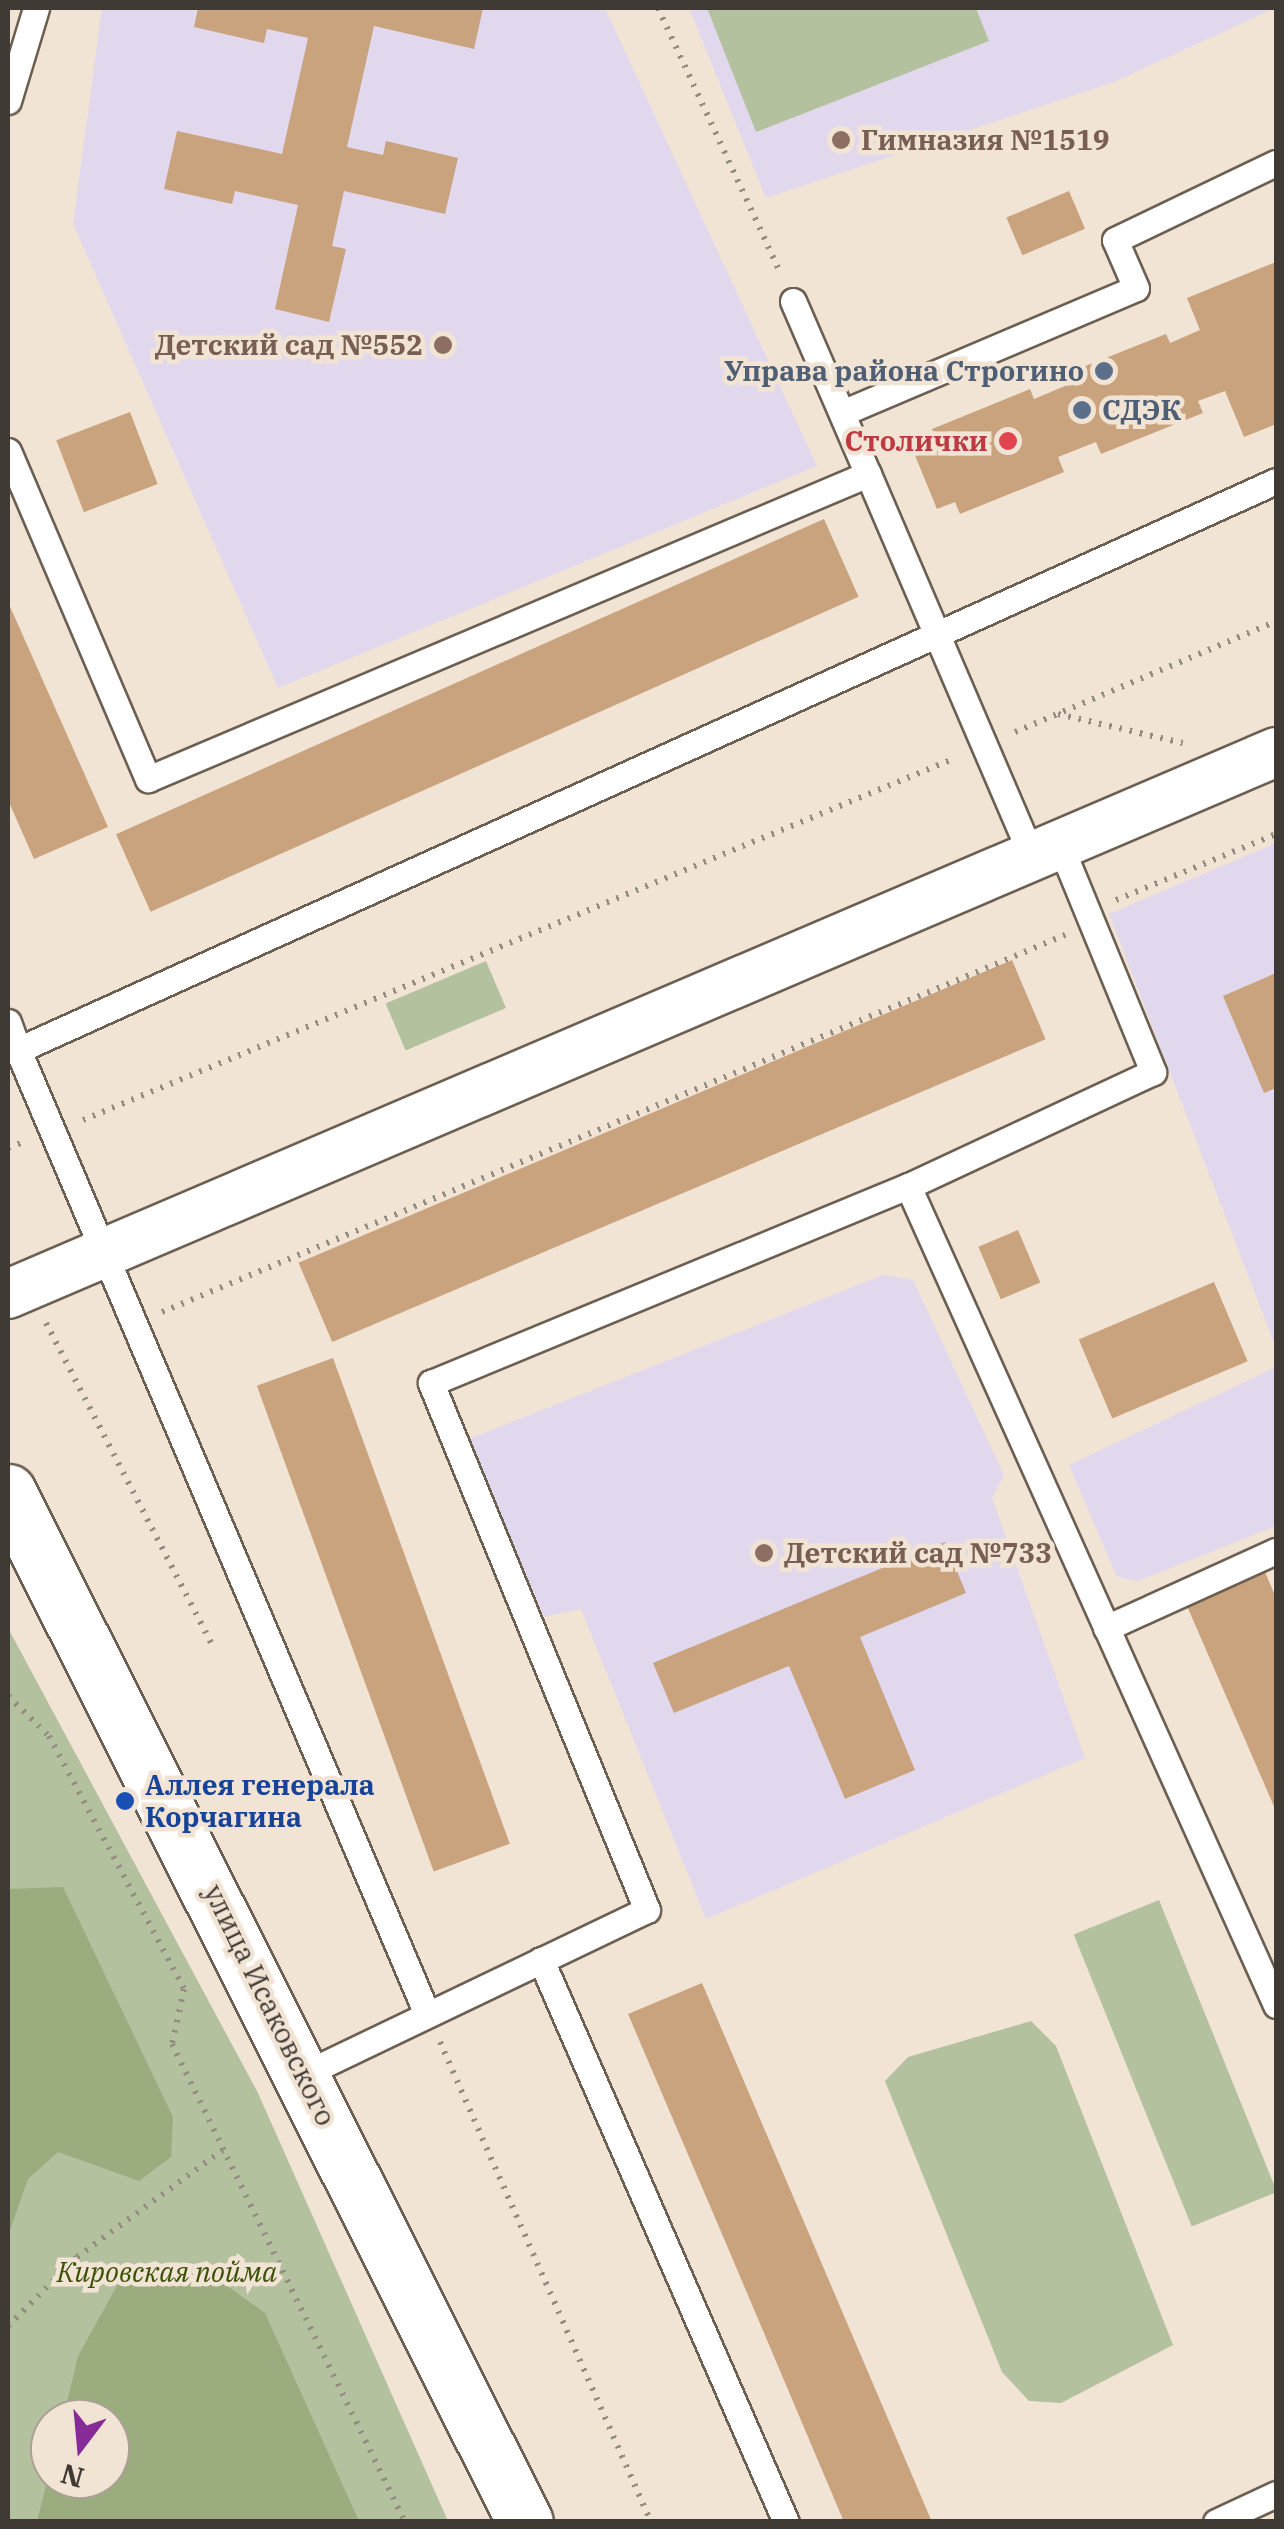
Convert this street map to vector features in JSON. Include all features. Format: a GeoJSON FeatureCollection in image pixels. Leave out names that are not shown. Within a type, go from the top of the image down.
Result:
{"type":"FeatureCollection","features":[{"type":"Feature","properties":{"kind":"street"},"geometry":{"type":"LineString","coordinates":[[16,1289],[96,1248],[1044,846],[1276,752]]}},
{"type":"Feature","properties":{"kind":"street","name":"улица Исаковского"},"geometry":{"type":"LineString","coordinates":[[8,1492],[526,2522]]}},
{"type":"Feature","properties":{"kind":"lane"},"geometry":{"type":"LineString","coordinates":[[8,101],[36,8]]}},
{"type":"Feature","properties":{"kind":"lane"},"geometry":{"type":"LineString","coordinates":[[842,413],[1136,288],[1115,240],[1276,163]]}},
{"type":"Feature","properties":{"kind":"lane"},"geometry":{"type":"LineString","coordinates":[[304,2074],[647,1910],[431,1383],[908,1186],[1154,1072],[1091,917],[984,746],[793,301]]}},
{"type":"Feature","properties":{"kind":"lane"},"geometry":{"type":"LineString","coordinates":[[8,451],[148,779],[868,474]]}},
{"type":"Feature","properties":{"kind":"lane"},"geometry":{"type":"LineString","coordinates":[[18,1050],[1276,481]]}},
{"type":"Feature","properties":{"kind":"lane"},"geometry":{"type":"LineString","coordinates":[[8,1022],[96,1248],[428,2014]]}},
{"type":"Feature","properties":{"kind":"lane"},"geometry":{"type":"LineString","coordinates":[[908,1186],[1276,2005]]}},
{"type":"Feature","properties":{"kind":"lane"},"geometry":{"type":"LineString","coordinates":[[1106,1628],[1276,1552]]}},
{"type":"Feature","properties":{"kind":"lane"},"geometry":{"type":"LineString","coordinates":[[541,1960],[786,2522]]}},
{"type":"Feature","properties":{"kind":"lane"},"geometry":{"type":"LineString","coordinates":[[1216,2522],[1276,2494]]}},
{"type":"Feature","properties":{"kind":"path"},"geometry":{"type":"LineString","coordinates":[[658,8],[793,301]]}},
{"type":"Feature","properties":{"kind":"path"},"geometry":{"type":"LineString","coordinates":[[8,1148],[50,1134],[984,746],[1276,621]]}},
{"type":"Feature","properties":{"kind":"path"},"geometry":{"type":"LineString","coordinates":[[1058,714],[1200,747]]}},
{"type":"Feature","properties":{"kind":"path"},"geometry":{"type":"LineString","coordinates":[[130,1325],[1091,917],[1276,834]]}},
{"type":"Feature","properties":{"kind":"path"},"geometry":{"type":"LineString","coordinates":[[16,1289],[213,1646]]}},
{"type":"Feature","properties":{"kind":"path"},"geometry":{"type":"LineString","coordinates":[[8,1696],[48,1736],[184,1989],[172,2044],[227,2146],[406,2522]]}},
{"type":"Feature","properties":{"kind":"path"},"geometry":{"type":"LineString","coordinates":[[428,2014],[651,2522]]}},
{"type":"Feature","properties":{"kind":"path"},"geometry":{"type":"LineString","coordinates":[[8,2326],[77,2257],[227,2146]]}},
{"type":"Feature","properties":{"kind":"shaded area","name":"Детский сад №552"},"geometry":{"type":"Polygon","coordinates":[[[102,8],[605,8],[817,466],[278,688],[73,224],[102,8]]]}},
{"type":"Feature","properties":{"kind":"shaded area","name":"Гимназия №1519"},"geometry":{"type":"Polygon","coordinates":[[[689,8],[1275,8],[1114,82],[766,198],[689,8]]]}},
{"type":"Feature","properties":{"kind":"shaded area"},"geometry":{"type":"Polygon","coordinates":[[[1276,843],[1276,1348],[1109,914],[1276,843]]]}},
{"type":"Feature","properties":{"kind":"shaded area","name":"Детский сад №733"},"geometry":{"type":"Polygon","coordinates":[[[883,1275],[913,1280],[1004,1475],[992,1498],[1085,1758],[706,1919],[581,1609],[544,1617],[469,1439],[883,1275]]]}},
{"type":"Feature","properties":{"kind":"shaded area"},"geometry":{"type":"Polygon","coordinates":[[[1276,1367],[1276,1526],[1138,1581],[1117,1577],[1069,1465],[1276,1367]]]}},
{"type":"Feature","properties":{"kind":"green space"},"geometry":{"type":"Polygon","coordinates":[[[707,8],[976,8],[989,41],[756,132],[707,8]]]}},
{"type":"Feature","properties":{"kind":"green space"},"geometry":{"type":"Polygon","coordinates":[[[486,961],[506,1008],[406,1051],[386,1004],[486,961]]]}},
{"type":"Feature","properties":{"kind":"green space","name":"Кировская пойма"},"geometry":{"type":"Polygon","coordinates":[[[8,1628],[258,2093],[448,2521],[8,2521],[8,1628]]]}},
{"type":"Feature","properties":{"kind":"green space"},"geometry":{"type":"Polygon","coordinates":[[[63,1887],[173,2117],[171,2157],[139,2181],[58,2152],[28,2179],[8,2236],[8,1889],[63,1887]]]}},
{"type":"Feature","properties":{"kind":"green space"},"geometry":{"type":"Polygon","coordinates":[[[1159,1900],[1276,2190],[1192,2227],[1074,1934],[1159,1900]]]}},
{"type":"Feature","properties":{"kind":"green space"},"geometry":{"type":"Polygon","coordinates":[[[1031,2021],[1056,2046],[1173,2345],[1061,2403],[1029,2401],[1002,2372],[885,2081],[908,2057],[1031,2021]]]}},
{"type":"Feature","properties":{"kind":"green space"},"geometry":{"type":"Polygon","coordinates":[[[198,2265],[265,2313],[359,2521],[37,2521],[43,2499],[130,2499],[130,2399],[68,2399],[78,2356],[119,2282],[198,2265]]]}},
{"type":"Feature","properties":{"kind":"building"},"geometry":{"type":"Polygon","coordinates":[[[198,8],[483,8],[474,49],[374,26],[347,147],[383,155],[386,141],[458,158],[445,214],[344,191],[332,246],[346,249],[329,322],[275,309],[298,205],[235,191],[232,204],[164,189],[177,131],[282,154],[308,38],[267,29],[264,43],[194,27],[198,8]]]}},
{"type":"Feature","properties":{"kind":"building"},"geometry":{"type":"Polygon","coordinates":[[[1069,191],[1085,229],[1022,255],[1006,218],[1069,191]]]}},
{"type":"Feature","properties":{"kind":"building"},"geometry":{"type":"Polygon","coordinates":[[[1276,262],[1276,424],[1244,437],[1225,391],[1198,401],[1203,413],[1101,454],[1096,442],[1058,457],[1064,472],[960,514],[955,502],[937,509],[914,453],[938,444],[932,429],[1030,389],[1034,399],[1077,381],[1073,371],[1166,334],[1170,343],[1200,330],[1187,298],[1276,262]]]}},
{"type":"Feature","properties":{"kind":"building"},"geometry":{"type":"Polygon","coordinates":[[[130,412],[158,484],[84,512],[56,440],[130,412]]]}},
{"type":"Feature","properties":{"kind":"building"},"geometry":{"type":"Polygon","coordinates":[[[824,519],[859,597],[151,912],[116,834],[824,519]]]}},
{"type":"Feature","properties":{"kind":"building"},"geometry":{"type":"Polygon","coordinates":[[[8,602],[108,827],[34,859],[8,800],[8,602]]]}},
{"type":"Feature","properties":{"kind":"building"},"geometry":{"type":"Polygon","coordinates":[[[1012,960],[1046,1039],[332,1342],[299,1263],[1012,960]]]}},
{"type":"Feature","properties":{"kind":"building"},"geometry":{"type":"Polygon","coordinates":[[[1276,973],[1276,1088],[1264,1093],[1223,996],[1276,973]]]}},
{"type":"Feature","properties":{"kind":"building"},"geometry":{"type":"Polygon","coordinates":[[[1018,1230],[1040,1282],[1001,1299],[978,1247],[1018,1230]]]}},
{"type":"Feature","properties":{"kind":"building"},"geometry":{"type":"Polygon","coordinates":[[[1214,1282],[1248,1361],[1112,1419],[1079,1339],[1214,1282]]]}},
{"type":"Feature","properties":{"kind":"building"},"geometry":{"type":"Polygon","coordinates":[[[333,1358],[510,1844],[434,1872],[257,1386],[333,1358]]]}},
{"type":"Feature","properties":{"kind":"building"},"geometry":{"type":"Polygon","coordinates":[[[945,1542],[966,1593],[860,1637],[915,1770],[845,1799],[789,1666],[674,1713],[653,1663],[945,1542]]]}},
{"type":"Feature","properties":{"kind":"building"},"geometry":{"type":"Polygon","coordinates":[[[1265,1572],[1276,1598],[1276,1811],[1187,1606],[1265,1572]]]}},
{"type":"Feature","properties":{"kind":"building"},"geometry":{"type":"Polygon","coordinates":[[[702,1983],[932,2522],[844,2522],[628,2014],[702,1983]]]}},
{"type":"Feature","properties":{"kind":"place","name":"Гимназия №1519"},"geometry":{"type":"Point","coordinates":[841,140]}},
{"type":"Feature","properties":{"kind":"place","name":"Детский сад №552"},"geometry":{"type":"Point","coordinates":[443,345]}},
{"type":"Feature","properties":{"kind":"place","name":"Управа района Строгино"},"geometry":{"type":"Point","coordinates":[1104,371]}},
{"type":"Feature","properties":{"kind":"place","name":"СДЭК"},"geometry":{"type":"Point","coordinates":[1082,410]}},
{"type":"Feature","properties":{"kind":"place","name":"Столички"},"geometry":{"type":"Point","coordinates":[1008,441]}},
{"type":"Feature","properties":{"kind":"place","name":"Детский сад №733"},"geometry":{"type":"Point","coordinates":[764,1553]}},
{"type":"Feature","properties":{"kind":"place","name":"Аллея генерала Корчагина"},"geometry":{"type":"Point","coordinates":[125,1801]}}]}
